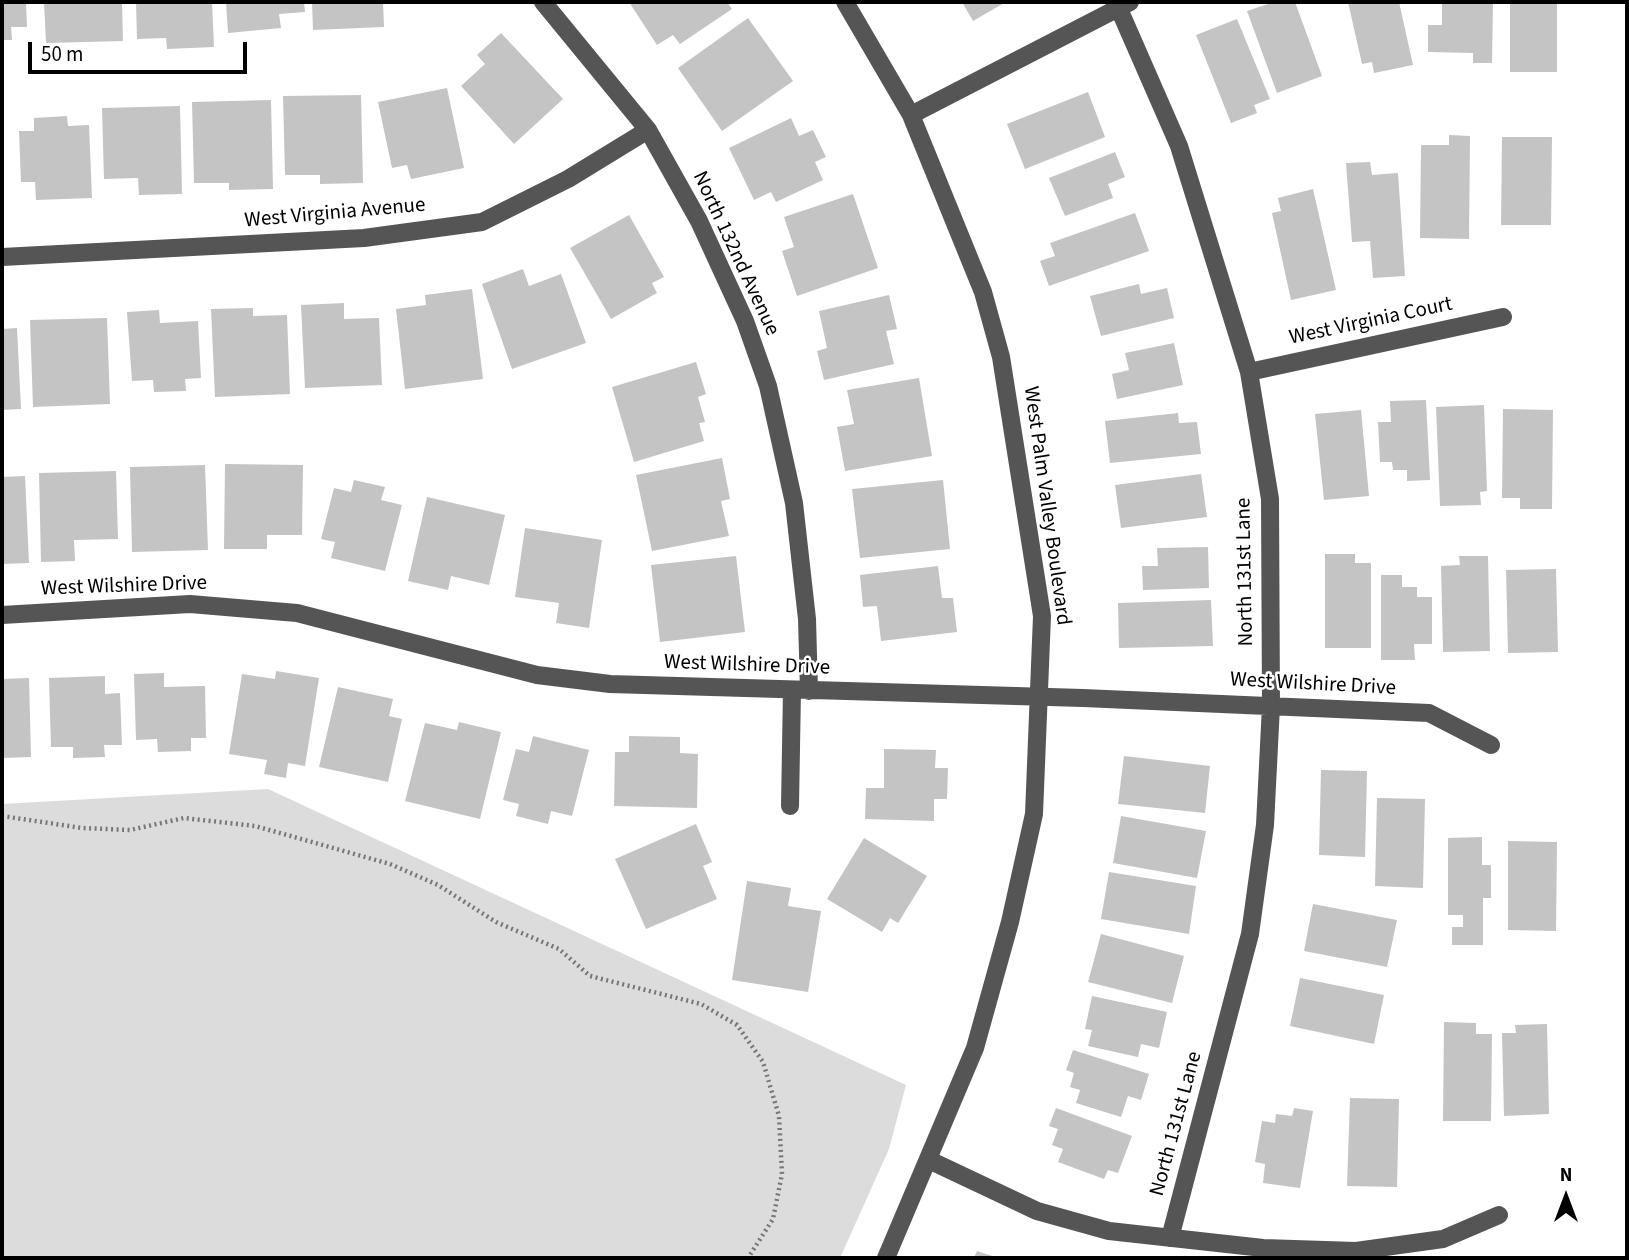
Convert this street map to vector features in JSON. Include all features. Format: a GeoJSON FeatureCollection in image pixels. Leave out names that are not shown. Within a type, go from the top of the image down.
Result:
{"type":"FeatureCollection","features":[{"type":"Feature","properties":{"kind":"street","name":"North 132nd Avenue"},"geometry":{"type":"LineString","coordinates":[[543,2],[648,130],[699,221],[746,321],[768,386],[794,503],[807,619],[790,806]]}},
{"type":"Feature","properties":{"kind":"street","name":"West Palm Valley Boulevard"},"geometry":{"type":"LineString","coordinates":[[845,2],[911,115],[983,292],[1001,357],[1042,616],[1041,697],[1034,814],[1010,922],[975,1048],[886,1258]]}},
{"type":"Feature","properties":{"kind":"street"},"geometry":{"type":"LineString","coordinates":[[911,115],[1122,4]]}},
{"type":"Feature","properties":{"kind":"street","name":"North 131st Lane"},"geometry":{"type":"LineString","coordinates":[[1122,4],[1179,146],[1249,372],[1270,499],[1271,706],[1265,825],[1250,934],[1170,1238]]}},
{"type":"Feature","properties":{"kind":"street","name":"West Virginia Avenue"},"geometry":{"type":"LineString","coordinates":[[2,257],[364,238],[482,222],[568,179],[648,130]]}},
{"type":"Feature","properties":{"kind":"street","name":"West Virginia Court"},"geometry":{"type":"LineString","coordinates":[[1249,372],[1503,317]]}},
{"type":"Feature","properties":{"kind":"street","name":"West Wilshire Drive"},"geometry":{"type":"LineString","coordinates":[[2,615],[190,604],[297,613],[537,675],[610,684],[1041,697],[1429,713],[1491,745]]}},
{"type":"Feature","properties":{"kind":"street"},"geometry":{"type":"LineString","coordinates":[[929,1160],[1037,1211],[1109,1231],[1263,1248],[1356,1251],[1443,1239],[1499,1215]]}},
{"type":"Feature","properties":{"kind":"path"},"geometry":{"type":"LineString","coordinates":[[2,816],[82,828],[130,830],[184,818],[256,826],[390,864],[438,884],[496,922],[559,950],[590,976],[701,1004],[737,1025],[763,1062],[779,1116],[782,1174],[773,1219],[748,1258]]}},
{"type":"Feature","properties":{"kind":"shaded area"},"geometry":{"type":"Polygon","coordinates":[[[268,789],[906,1085],[889,1149],[840,1258],[2,1258],[2,804],[268,789]]]}},
{"type":"Feature","properties":{"kind":"building"},"geometry":{"type":"Polygon","coordinates":[[[2,2],[26,2],[27,27],[11,27],[12,40],[2,40],[2,2]]]}},
{"type":"Feature","properties":{"kind":"building"},"geometry":{"type":"Polygon","coordinates":[[[44,2],[122,2],[123,41],[46,43],[44,2]]]}},
{"type":"Feature","properties":{"kind":"building"},"geometry":{"type":"Polygon","coordinates":[[[136,2],[212,2],[214,47],[167,49],[166,38],[137,39],[136,2]]]}},
{"type":"Feature","properties":{"kind":"building"},"geometry":{"type":"Polygon","coordinates":[[[226,2],[304,2],[305,12],[279,14],[281,28],[228,33],[226,2]]]}},
{"type":"Feature","properties":{"kind":"building"},"geometry":{"type":"Polygon","coordinates":[[[312,2],[383,2],[384,27],[313,30],[312,2]]]}},
{"type":"Feature","properties":{"kind":"building"},"geometry":{"type":"Polygon","coordinates":[[[629,2],[727,2],[732,9],[680,44],[673,35],[657,45],[629,2]]]}},
{"type":"Feature","properties":{"kind":"building"},"geometry":{"type":"Polygon","coordinates":[[[962,2],[1006,2],[973,21],[962,2]]]}},
{"type":"Feature","properties":{"kind":"building"},"geometry":{"type":"Polygon","coordinates":[[[1274,2],[1295,2],[1322,76],[1277,93],[1247,11],[1274,2]]]}},
{"type":"Feature","properties":{"kind":"building"},"geometry":{"type":"Polygon","coordinates":[[[1348,2],[1399,2],[1413,65],[1374,73],[1372,62],[1362,64],[1348,2]]]}},
{"type":"Feature","properties":{"kind":"building"},"geometry":{"type":"Polygon","coordinates":[[[1493,2],[1492,63],[1473,63],[1473,53],[1428,52],[1428,25],[1442,25],[1442,3],[1493,2]]]}},
{"type":"Feature","properties":{"kind":"building"},"geometry":{"type":"Polygon","coordinates":[[[1510,2],[1557,2],[1557,72],[1510,72],[1510,2]]]}},
{"type":"Feature","properties":{"kind":"building"},"geometry":{"type":"Polygon","coordinates":[[[748,18],[793,81],[722,131],[678,68],[748,18]]]}},
{"type":"Feature","properties":{"kind":"building"},"geometry":{"type":"Polygon","coordinates":[[[1237,19],[1270,99],[1254,105],[1257,113],[1231,123],[1196,35],[1237,19]]]}},
{"type":"Feature","properties":{"kind":"building"},"geometry":{"type":"Polygon","coordinates":[[[501,33],[563,99],[514,144],[461,86],[485,64],[477,55],[501,33]]]}},
{"type":"Feature","properties":{"kind":"building"},"geometry":{"type":"Polygon","coordinates":[[[447,88],[464,168],[411,179],[407,165],[392,168],[378,102],[447,88]]]}},
{"type":"Feature","properties":{"kind":"building"},"geometry":{"type":"Polygon","coordinates":[[[1088,92],[1105,137],[1025,169],[1007,124],[1088,92]]]}},
{"type":"Feature","properties":{"kind":"building"},"geometry":{"type":"Polygon","coordinates":[[[361,95],[363,183],[320,184],[320,175],[285,175],[283,96],[361,95]]]}},
{"type":"Feature","properties":{"kind":"building"},"geometry":{"type":"Polygon","coordinates":[[[271,100],[273,189],[229,190],[229,183],[194,183],[192,102],[271,100]]]}},
{"type":"Feature","properties":{"kind":"building"},"geometry":{"type":"Polygon","coordinates":[[[180,106],[182,194],[139,195],[138,178],[104,179],[102,108],[180,106]]]}},
{"type":"Feature","properties":{"kind":"building"},"geometry":{"type":"Polygon","coordinates":[[[67,116],[68,126],[89,125],[92,198],[36,200],[35,182],[21,182],[19,131],[34,131],[34,118],[67,116]]]}},
{"type":"Feature","properties":{"kind":"building"},"geometry":{"type":"Polygon","coordinates":[[[791,118],[799,136],[813,130],[826,157],[815,162],[823,180],[776,202],[771,192],[754,200],[729,148],[791,118]]]}},
{"type":"Feature","properties":{"kind":"building"},"geometry":{"type":"Polygon","coordinates":[[[1449,135],[1470,136],[1469,239],[1420,238],[1421,145],[1449,145],[1449,135]]]}},
{"type":"Feature","properties":{"kind":"building"},"geometry":{"type":"Polygon","coordinates":[[[1502,137],[1552,137],[1551,225],[1501,225],[1502,137]]]}},
{"type":"Feature","properties":{"kind":"building"},"geometry":{"type":"Polygon","coordinates":[[[1115,152],[1125,177],[1108,184],[1113,198],[1065,216],[1049,178],[1115,152]]]}},
{"type":"Feature","properties":{"kind":"building"},"geometry":{"type":"Polygon","coordinates":[[[1370,162],[1372,175],[1398,173],[1405,276],[1373,278],[1370,241],[1352,242],[1346,163],[1370,162]]]}},
{"type":"Feature","properties":{"kind":"building"},"geometry":{"type":"Polygon","coordinates":[[[1313,189],[1336,290],[1291,300],[1272,213],[1281,211],[1278,198],[1313,189]]]}},
{"type":"Feature","properties":{"kind":"building"},"geometry":{"type":"Polygon","coordinates":[[[853,194],[878,268],[797,296],[782,251],[794,247],[784,217],[853,194]]]}},
{"type":"Feature","properties":{"kind":"building"},"geometry":{"type":"Polygon","coordinates":[[[1135,213],[1149,251],[1049,286],[1040,261],[1055,256],[1050,243],[1135,213]]]}},
{"type":"Feature","properties":{"kind":"building"},"geometry":{"type":"Polygon","coordinates":[[[629,215],[664,277],[652,283],[657,293],[611,319],[570,248],[629,215]]]}},
{"type":"Feature","properties":{"kind":"building"},"geometry":{"type":"Polygon","coordinates":[[[523,269],[529,286],[561,274],[586,343],[512,369],[482,284],[523,269]]]}},
{"type":"Feature","properties":{"kind":"building"},"geometry":{"type":"Polygon","coordinates":[[[1139,284],[1141,294],[1167,288],[1174,318],[1101,336],[1090,296],[1139,284]]]}},
{"type":"Feature","properties":{"kind":"building"},"geometry":{"type":"Polygon","coordinates":[[[472,289],[483,379],[405,389],[396,309],[426,305],[425,295],[472,289]]]}},
{"type":"Feature","properties":{"kind":"building"},"geometry":{"type":"Polygon","coordinates":[[[889,295],[897,329],[886,331],[894,364],[824,380],[817,351],[827,348],[819,311],[889,295]]]}},
{"type":"Feature","properties":{"kind":"building"},"geometry":{"type":"Polygon","coordinates":[[[344,303],[344,319],[379,318],[382,385],[305,388],[301,305],[344,303]]]}},
{"type":"Feature","properties":{"kind":"building"},"geometry":{"type":"Polygon","coordinates":[[[253,308],[253,316],[287,315],[290,394],[215,397],[211,309],[253,308]]]}},
{"type":"Feature","properties":{"kind":"building"},"geometry":{"type":"Polygon","coordinates":[[[159,310],[160,323],[198,321],[201,378],[185,379],[186,391],[154,392],[153,380],[132,381],[127,312],[159,310]]]}},
{"type":"Feature","properties":{"kind":"building"},"geometry":{"type":"Polygon","coordinates":[[[107,318],[110,404],[33,407],[30,320],[107,318]]]}},
{"type":"Feature","properties":{"kind":"building"},"geometry":{"type":"Polygon","coordinates":[[[17,328],[21,409],[2,410],[2,329],[17,328]]]}},
{"type":"Feature","properties":{"kind":"building"},"geometry":{"type":"Polygon","coordinates":[[[1174,343],[1183,385],[1117,399],[1112,374],[1129,370],[1125,353],[1174,343]]]}},
{"type":"Feature","properties":{"kind":"building"},"geometry":{"type":"Polygon","coordinates":[[[696,362],[706,394],[698,397],[705,422],[699,423],[704,441],[634,462],[612,387],[696,362]]]}},
{"type":"Feature","properties":{"kind":"building"},"geometry":{"type":"Polygon","coordinates":[[[919,378],[932,456],[845,471],[837,427],[854,424],[847,390],[919,378]]]}},
{"type":"Feature","properties":{"kind":"building"},"geometry":{"type":"Polygon","coordinates":[[[1426,400],[1430,480],[1407,481],[1407,470],[1393,470],[1392,462],[1380,462],[1378,422],[1391,422],[1390,401],[1426,400]]]}},
{"type":"Feature","properties":{"kind":"building"},"geometry":{"type":"Polygon","coordinates":[[[1484,405],[1487,491],[1480,492],[1481,505],[1440,506],[1436,407],[1484,405]]]}},
{"type":"Feature","properties":{"kind":"building"},"geometry":{"type":"Polygon","coordinates":[[[1503,409],[1553,410],[1552,509],[1520,509],[1520,498],[1502,498],[1503,409]]]}},
{"type":"Feature","properties":{"kind":"building"},"geometry":{"type":"Polygon","coordinates":[[[1361,410],[1369,496],[1324,500],[1315,414],[1361,410]]]}},
{"type":"Feature","properties":{"kind":"building"},"geometry":{"type":"Polygon","coordinates":[[[1178,413],[1179,423],[1197,422],[1201,454],[1110,463],[1105,421],[1178,413]]]}},
{"type":"Feature","properties":{"kind":"building"},"geometry":{"type":"Polygon","coordinates":[[[722,458],[730,499],[721,501],[729,536],[652,551],[636,475],[722,458]]]}},
{"type":"Feature","properties":{"kind":"building"},"geometry":{"type":"Polygon","coordinates":[[[225,464],[303,465],[302,535],[267,535],[267,549],[224,549],[225,464]]]}},
{"type":"Feature","properties":{"kind":"building"},"geometry":{"type":"Polygon","coordinates":[[[205,465],[208,550],[132,552],[130,467],[205,465]]]}},
{"type":"Feature","properties":{"kind":"building"},"geometry":{"type":"Polygon","coordinates":[[[116,471],[118,539],[74,540],[75,561],[41,562],[39,473],[116,471]]]}},
{"type":"Feature","properties":{"kind":"building"},"geometry":{"type":"Polygon","coordinates":[[[1201,474],[1207,517],[1121,528],[1115,485],[1201,474]]]}},
{"type":"Feature","properties":{"kind":"building"},"geometry":{"type":"Polygon","coordinates":[[[25,476],[29,563],[2,564],[2,477],[25,476]]]}},
{"type":"Feature","properties":{"kind":"building"},"geometry":{"type":"Polygon","coordinates":[[[354,480],[385,487],[381,500],[402,505],[385,571],[331,558],[335,542],[321,539],[334,488],[351,492],[354,480]]]}},
{"type":"Feature","properties":{"kind":"building"},"geometry":{"type":"Polygon","coordinates":[[[943,480],[950,549],[860,558],[852,489],[943,480]]]}},
{"type":"Feature","properties":{"kind":"building"},"geometry":{"type":"Polygon","coordinates":[[[427,497],[505,515],[489,585],[451,576],[448,590],[408,581],[427,497]]]}},
{"type":"Feature","properties":{"kind":"building"},"geometry":{"type":"Polygon","coordinates":[[[525,528],[602,540],[589,628],[556,623],[559,603],[515,597],[525,528]]]}},
{"type":"Feature","properties":{"kind":"building"},"geometry":{"type":"Polygon","coordinates":[[[1208,547],[1209,588],[1143,590],[1142,566],[1158,566],[1157,548],[1208,547]]]}},
{"type":"Feature","properties":{"kind":"building"},"geometry":{"type":"Polygon","coordinates":[[[1325,554],[1355,554],[1355,563],[1371,563],[1371,648],[1325,648],[1325,554]]]}},
{"type":"Feature","properties":{"kind":"building"},"geometry":{"type":"Polygon","coordinates":[[[736,556],[745,632],[660,642],[651,565],[736,556]]]}},
{"type":"Feature","properties":{"kind":"building"},"geometry":{"type":"Polygon","coordinates":[[[1459,556],[1488,556],[1490,651],[1443,652],[1441,566],[1460,565],[1459,556]]]}},
{"type":"Feature","properties":{"kind":"building"},"geometry":{"type":"Polygon","coordinates":[[[938,566],[942,598],[953,598],[957,632],[881,641],[877,606],[863,607],[860,575],[938,566]]]}},
{"type":"Feature","properties":{"kind":"building"},"geometry":{"type":"Polygon","coordinates":[[[1556,569],[1558,652],[1508,653],[1506,570],[1556,569]]]}},
{"type":"Feature","properties":{"kind":"building"},"geometry":{"type":"Polygon","coordinates":[[[1381,575],[1402,575],[1402,587],[1417,587],[1417,597],[1432,597],[1432,644],[1414,644],[1415,660],[1381,660],[1381,575]]]}},
{"type":"Feature","properties":{"kind":"building"},"geometry":{"type":"Polygon","coordinates":[[[1211,600],[1213,646],[1119,648],[1118,603],[1211,600]]]}},
{"type":"Feature","properties":{"kind":"building"},"geometry":{"type":"Polygon","coordinates":[[[276,671],[319,678],[305,766],[288,763],[286,778],[264,774],[267,760],[229,754],[242,674],[275,679],[276,671]]]}},
{"type":"Feature","properties":{"kind":"building"},"geometry":{"type":"Polygon","coordinates":[[[164,673],[164,687],[205,686],[206,738],[191,738],[191,751],[158,752],[157,739],[136,740],[134,674],[164,673]]]}},
{"type":"Feature","properties":{"kind":"building"},"geometry":{"type":"Polygon","coordinates":[[[105,676],[105,694],[120,693],[122,745],[104,745],[105,757],[73,758],[73,747],[51,747],[49,678],[105,676]]]}},
{"type":"Feature","properties":{"kind":"building"},"geometry":{"type":"Polygon","coordinates":[[[29,678],[31,757],[2,758],[2,679],[29,678]]]}},
{"type":"Feature","properties":{"kind":"building"},"geometry":{"type":"Polygon","coordinates":[[[338,687],[393,699],[389,716],[402,719],[388,782],[319,767],[338,687]]]}},
{"type":"Feature","properties":{"kind":"building"},"geometry":{"type":"Polygon","coordinates":[[[459,722],[501,732],[480,819],[405,801],[425,723],[457,730],[459,722]]]}},
{"type":"Feature","properties":{"kind":"building"},"geometry":{"type":"Polygon","coordinates":[[[533,736],[589,750],[572,816],[551,811],[548,824],[516,816],[519,804],[503,800],[516,749],[529,752],[533,736]]]}},
{"type":"Feature","properties":{"kind":"building"},"geometry":{"type":"Polygon","coordinates":[[[629,736],[680,737],[680,753],[698,754],[697,808],[614,806],[615,752],[629,752],[629,736]]]}},
{"type":"Feature","properties":{"kind":"building"},"geometry":{"type":"Polygon","coordinates":[[[884,749],[936,750],[935,768],[948,768],[947,799],[934,799],[934,821],[865,819],[866,788],[884,788],[884,749]]]}},
{"type":"Feature","properties":{"kind":"building"},"geometry":{"type":"Polygon","coordinates":[[[1124,756],[1210,766],[1205,813],[1118,804],[1124,756]]]}},
{"type":"Feature","properties":{"kind":"building"},"geometry":{"type":"Polygon","coordinates":[[[1321,770],[1367,771],[1365,857],[1319,855],[1321,770]]]}},
{"type":"Feature","properties":{"kind":"building"},"geometry":{"type":"Polygon","coordinates":[[[1377,798],[1425,799],[1423,888],[1375,886],[1377,798]]]}},
{"type":"Feature","properties":{"kind":"building"},"geometry":{"type":"Polygon","coordinates":[[[1121,816],[1206,831],[1197,878],[1113,863],[1121,816]]]}},
{"type":"Feature","properties":{"kind":"building"},"geometry":{"type":"Polygon","coordinates":[[[696,824],[712,862],[703,866],[717,899],[646,929],[615,859],[696,824]]]}},
{"type":"Feature","properties":{"kind":"building"},"geometry":{"type":"Polygon","coordinates":[[[1482,837],[1482,865],[1491,865],[1491,898],[1483,898],[1483,945],[1452,945],[1452,927],[1463,927],[1463,915],[1448,915],[1448,838],[1482,837]]]}},
{"type":"Feature","properties":{"kind":"building"},"geometry":{"type":"Polygon","coordinates":[[[864,838],[927,876],[898,923],[890,918],[882,932],[827,899],[864,838]]]}},
{"type":"Feature","properties":{"kind":"building"},"geometry":{"type":"Polygon","coordinates":[[[1508,841],[1557,842],[1556,931],[1508,930],[1508,841]]]}},
{"type":"Feature","properties":{"kind":"building"},"geometry":{"type":"Polygon","coordinates":[[[1109,872],[1196,886],[1189,934],[1101,919],[1109,872]]]}},
{"type":"Feature","properties":{"kind":"building"},"geometry":{"type":"Polygon","coordinates":[[[747,881],[791,888],[788,906],[821,911],[808,992],[732,980],[747,881]]]}},
{"type":"Feature","properties":{"kind":"building"},"geometry":{"type":"Polygon","coordinates":[[[1313,904],[1397,920],[1387,967],[1304,951],[1313,904]]]}},
{"type":"Feature","properties":{"kind":"building"},"geometry":{"type":"Polygon","coordinates":[[[1101,934],[1184,956],[1172,1003],[1088,982],[1101,934]]]}},
{"type":"Feature","properties":{"kind":"building"},"geometry":{"type":"Polygon","coordinates":[[[1300,978],[1384,995],[1374,1044],[1290,1026],[1300,978]]]}},
{"type":"Feature","properties":{"kind":"building"},"geometry":{"type":"Polygon","coordinates":[[[1092,996],[1167,1012],[1159,1048],[1141,1044],[1138,1057],[1088,1046],[1092,1030],[1085,1029],[1092,996]]]}},
{"type":"Feature","properties":{"kind":"building"},"geometry":{"type":"Polygon","coordinates":[[[1444,1022],[1476,1023],[1476,1034],[1492,1034],[1491,1121],[1443,1121],[1444,1022]]]}},
{"type":"Feature","properties":{"kind":"building"},"geometry":{"type":"Polygon","coordinates":[[[1547,1024],[1549,1114],[1504,1116],[1502,1033],[1516,1033],[1515,1025],[1547,1024]]]}},
{"type":"Feature","properties":{"kind":"building"},"geometry":{"type":"Polygon","coordinates":[[[1073,1050],[1149,1074],[1141,1100],[1128,1096],[1121,1117],[1076,1103],[1080,1090],[1070,1087],[1074,1073],[1066,1070],[1073,1050]]]}},
{"type":"Feature","properties":{"kind":"building"},"geometry":{"type":"Polygon","coordinates":[[[1350,1098],[1399,1099],[1397,1187],[1347,1186],[1350,1098]]]}},
{"type":"Feature","properties":{"kind":"building"},"geometry":{"type":"Polygon","coordinates":[[[1056,1108],[1132,1136],[1118,1173],[1108,1170],[1104,1179],[1058,1162],[1063,1149],[1052,1145],[1058,1129],[1049,1126],[1056,1108]]]}},
{"type":"Feature","properties":{"kind":"building"},"geometry":{"type":"Polygon","coordinates":[[[1294,1108],[1313,1111],[1300,1188],[1263,1183],[1265,1164],[1255,1162],[1262,1121],[1275,1123],[1276,1114],[1292,1116],[1294,1108]]]}},
{"type":"Feature","properties":{"kind":"building"},"geometry":{"type":"Polygon","coordinates":[[[977,1251],[998,1258],[974,1258],[977,1251]]]}}]}
